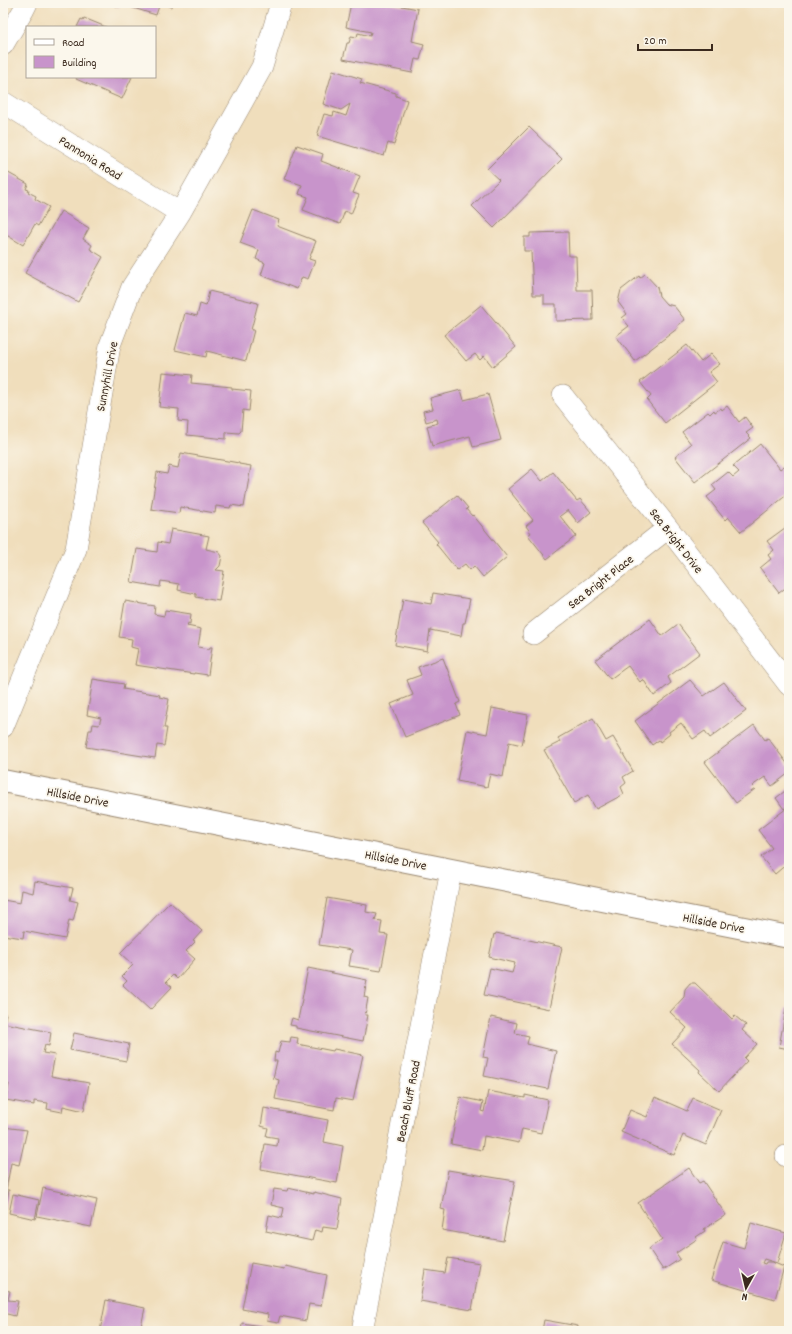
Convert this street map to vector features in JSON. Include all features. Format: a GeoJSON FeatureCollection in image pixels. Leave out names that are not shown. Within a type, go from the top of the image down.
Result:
{"type":"FeatureCollection","features":[{"type":"Feature","properties":{"kind":"street"},"geometry":{"type":"LineString","coordinates":[[3,45],[24,12],[27,3]]}},
{"type":"Feature","properties":{"kind":"street","name":"Sunnyhill Drive"},"geometry":{"type":"LineString","coordinates":[[3,727],[76,548],[110,345],[132,287],[180,213],[262,67],[281,3]]}},
{"type":"Feature","properties":{"kind":"street","name":"Pannonia Road"},"geometry":{"type":"LineString","coordinates":[[3,102],[180,213]]}},
{"type":"Feature","properties":{"kind":"street","name":"Sea Bright Drive"},"geometry":{"type":"LineString","coordinates":[[563,396],[668,528],[789,685]]}},
{"type":"Feature","properties":{"kind":"street","name":"Sea Bright Place"},"geometry":{"type":"LineString","coordinates":[[533,634],[668,528]]}},
{"type":"Feature","properties":{"kind":"street","name":"Hillside Drive"},"geometry":{"type":"LineString","coordinates":[[3,781],[789,937]]}},
{"type":"Feature","properties":{"kind":"street","name":"Beach Bluff Road"},"geometry":{"type":"LineString","coordinates":[[362,1331],[451,870]]}},
{"type":"Feature","properties":{"kind":"building"},"geometry":{"type":"Polygon","coordinates":[[[108,3],[120,3],[119,7],[108,3]]]}},
{"type":"Feature","properties":{"kind":"building"},"geometry":{"type":"Polygon","coordinates":[[[132,3],[160,3],[156,15],[130,7],[132,3]]]}},
{"type":"Feature","properties":{"kind":"building"},"geometry":{"type":"Polygon","coordinates":[[[161,3],[172,3],[171,7],[161,3]]]}},
{"type":"Feature","properties":{"kind":"building"},"geometry":{"type":"Polygon","coordinates":[[[351,3],[386,3],[418,9],[412,41],[424,44],[420,60],[415,59],[412,73],[343,59],[347,43],[349,43],[351,36],[357,37],[358,33],[370,36],[371,32],[346,27],[351,3]]]}},
{"type":"Feature","properties":{"kind":"building"},"geometry":{"type":"Polygon","coordinates":[[[84,18],[104,26],[78,26],[81,19],[83,20],[84,18]]]}},
{"type":"Feature","properties":{"kind":"building"},"geometry":{"type":"Polygon","coordinates":[[[333,70],[362,79],[360,83],[396,93],[396,96],[407,100],[394,145],[388,143],[384,156],[317,136],[324,114],[333,116],[334,112],[346,116],[350,104],[341,110],[323,104],[333,70]]]}},
{"type":"Feature","properties":{"kind":"building"},"geometry":{"type":"Polygon","coordinates":[[[76,78],[132,78],[122,99],[76,78]]]}},
{"type":"Feature","properties":{"kind":"building"},"geometry":{"type":"Polygon","coordinates":[[[529,127],[562,159],[494,228],[472,206],[499,180],[487,169],[529,127]]]}},
{"type":"Feature","properties":{"kind":"building"},"geometry":{"type":"Polygon","coordinates":[[[297,145],[323,154],[321,161],[360,176],[353,193],[359,195],[351,214],[345,211],[340,224],[303,210],[308,197],[299,194],[302,185],[284,179],[297,145]]]}},
{"type":"Feature","properties":{"kind":"building"},"geometry":{"type":"Polygon","coordinates":[[[3,170],[28,184],[26,189],[29,190],[28,192],[36,196],[35,199],[49,207],[38,226],[35,224],[23,245],[3,233],[3,170]]]}},
{"type":"Feature","properties":{"kind":"building"},"geometry":{"type":"Polygon","coordinates":[[[253,210],[279,220],[277,226],[316,241],[309,259],[315,261],[308,279],[302,277],[297,289],[261,275],[265,263],[256,259],[259,250],[240,243],[253,210]]]}},
{"type":"Feature","properties":{"kind":"building"},"geometry":{"type":"Polygon","coordinates":[[[61,211],[89,228],[83,239],[92,245],[90,249],[103,257],[78,302],[25,273],[61,211]]]}},
{"type":"Feature","properties":{"kind":"building"},"geometry":{"type":"Polygon","coordinates":[[[568,232],[569,256],[576,256],[577,290],[592,290],[593,320],[556,321],[556,304],[544,304],[544,295],[533,295],[531,251],[524,251],[524,237],[530,237],[530,233],[568,232]]]}},
{"type":"Feature","properties":{"kind":"building"},"geometry":{"type":"Polygon","coordinates":[[[645,274],[657,287],[659,296],[666,304],[674,306],[685,320],[677,326],[678,328],[635,361],[616,336],[629,326],[622,318],[627,314],[618,302],[621,290],[639,276],[640,278],[645,274]]]}},
{"type":"Feature","properties":{"kind":"building"},"geometry":{"type":"Polygon","coordinates":[[[209,291],[258,303],[251,330],[254,330],[246,361],[207,351],[206,357],[175,350],[185,313],[197,316],[200,304],[206,306],[209,291]]]}},
{"type":"Feature","properties":{"kind":"building"},"geometry":{"type":"Polygon","coordinates":[[[481,305],[516,347],[493,367],[484,356],[480,360],[475,354],[466,361],[444,335],[481,305]]]}},
{"type":"Feature","properties":{"kind":"building"},"geometry":{"type":"Polygon","coordinates":[[[687,345],[701,362],[711,354],[720,364],[709,372],[717,382],[665,423],[647,400],[651,396],[640,382],[687,345]]]}},
{"type":"Feature","properties":{"kind":"building"},"geometry":{"type":"Polygon","coordinates":[[[163,372],[192,375],[191,383],[232,387],[232,389],[251,391],[249,411],[243,410],[241,431],[239,433],[226,432],[226,439],[187,435],[188,422],[178,421],[179,409],[159,407],[163,372]]]}},
{"type":"Feature","properties":{"kind":"building"},"geometry":{"type":"Polygon","coordinates":[[[461,390],[464,400],[488,394],[501,440],[473,447],[470,436],[432,446],[427,426],[438,423],[437,419],[426,422],[423,411],[433,409],[430,398],[461,390]]]}},
{"type":"Feature","properties":{"kind":"building"},"geometry":{"type":"Polygon","coordinates":[[[727,406],[739,422],[745,417],[753,428],[746,433],[751,438],[695,482],[675,457],[691,444],[682,432],[708,412],[710,414],[714,410],[715,412],[721,408],[722,410],[727,406]]]}},
{"type":"Feature","properties":{"kind":"building"},"geometry":{"type":"Polygon","coordinates":[[[760,444],[780,469],[787,464],[789,466],[789,493],[741,532],[728,517],[725,520],[707,497],[716,490],[712,485],[728,472],[733,477],[739,472],[733,466],[760,444]]]}},
{"type":"Feature","properties":{"kind":"building"},"geometry":{"type":"Polygon","coordinates":[[[181,453],[251,466],[244,507],[231,505],[230,508],[216,506],[215,513],[180,507],[179,513],[151,509],[157,472],[167,474],[169,466],[178,468],[181,453]]]}},
{"type":"Feature","properties":{"kind":"building"},"geometry":{"type":"Polygon","coordinates":[[[532,469],[542,481],[553,472],[577,501],[580,499],[591,512],[578,523],[568,510],[560,516],[576,536],[547,559],[528,535],[531,533],[526,526],[533,520],[508,489],[532,469]]]}},
{"type":"Feature","properties":{"kind":"building"},"geometry":{"type":"Polygon","coordinates":[[[457,495],[468,508],[466,509],[472,516],[473,515],[507,557],[483,577],[474,566],[470,570],[465,564],[457,570],[436,544],[438,542],[422,523],[457,495]]]}},
{"type":"Feature","properties":{"kind":"building"},"geometry":{"type":"Polygon","coordinates":[[[789,525],[789,585],[779,593],[760,568],[771,559],[768,555],[774,550],[767,541],[789,525]]]}},
{"type":"Feature","properties":{"kind":"building"},"geometry":{"type":"Polygon","coordinates":[[[171,529],[209,536],[206,549],[219,552],[222,556],[220,566],[216,570],[224,571],[219,601],[196,597],[196,594],[178,590],[179,584],[161,581],[160,587],[131,582],[137,549],[157,552],[158,542],[168,544],[171,529]]]}},
{"type":"Feature","properties":{"kind":"building"},"geometry":{"type":"Polygon","coordinates":[[[433,593],[470,599],[461,636],[430,630],[427,651],[395,645],[403,599],[431,604],[433,593]]]}},
{"type":"Feature","properties":{"kind":"building"},"geometry":{"type":"Polygon","coordinates":[[[125,601],[155,606],[154,614],[164,616],[165,610],[191,614],[190,624],[188,623],[187,626],[201,629],[198,647],[209,649],[212,647],[208,675],[135,665],[138,649],[131,647],[132,639],[119,637],[125,601]]]}},
{"type":"Feature","properties":{"kind":"building"},"geometry":{"type":"Polygon","coordinates":[[[650,619],[662,636],[678,624],[700,653],[668,677],[671,683],[654,696],[643,679],[640,682],[628,666],[610,679],[595,660],[650,619]]]}},
{"type":"Feature","properties":{"kind":"building"},"geometry":{"type":"Polygon","coordinates":[[[443,658],[460,702],[456,704],[460,715],[405,737],[391,704],[413,695],[407,680],[421,675],[418,667],[443,658]]]}},
{"type":"Feature","properties":{"kind":"building"},"geometry":{"type":"Polygon","coordinates":[[[93,679],[124,684],[123,689],[160,695],[159,697],[169,699],[164,728],[167,728],[164,746],[157,745],[155,758],[86,747],[89,730],[92,730],[93,724],[99,725],[101,718],[87,715],[93,679]]]}},
{"type":"Feature","properties":{"kind":"building"},"geometry":{"type":"Polygon","coordinates":[[[690,680],[704,696],[724,682],[746,711],[710,738],[705,731],[693,739],[681,723],[669,732],[670,734],[660,742],[659,740],[652,745],[635,721],[690,680]]]}},
{"type":"Feature","properties":{"kind":"building"},"geometry":{"type":"Polygon","coordinates":[[[492,708],[528,715],[522,745],[509,742],[503,777],[490,774],[487,787],[457,781],[467,730],[487,734],[492,708]]]}},
{"type":"Feature","properties":{"kind":"building"},"geometry":{"type":"Polygon","coordinates":[[[593,718],[606,741],[613,737],[633,771],[623,777],[626,783],[621,787],[624,794],[596,809],[588,795],[574,803],[544,750],[560,742],[558,738],[593,718]]]}},
{"type":"Feature","properties":{"kind":"building"},"geometry":{"type":"Polygon","coordinates":[[[754,725],[765,740],[768,738],[789,766],[789,773],[772,786],[765,777],[752,786],[755,789],[736,803],[705,762],[754,725]]]}},
{"type":"Feature","properties":{"kind":"building"},"geometry":{"type":"Polygon","coordinates":[[[789,788],[789,862],[775,874],[761,857],[772,848],[758,830],[787,808],[786,807],[784,809],[776,798],[789,788]]]}},
{"type":"Feature","properties":{"kind":"building"},"geometry":{"type":"Polygon","coordinates":[[[35,881],[73,888],[70,900],[78,902],[73,921],[69,920],[65,939],[24,931],[23,938],[3,935],[3,900],[20,903],[22,890],[33,893],[35,881]]]}},
{"type":"Feature","properties":{"kind":"building"},"geometry":{"type":"Polygon","coordinates":[[[327,898],[367,905],[366,912],[377,914],[375,920],[382,921],[380,934],[388,935],[381,971],[349,966],[352,950],[319,945],[327,898]]]}},
{"type":"Feature","properties":{"kind":"building"},"geometry":{"type":"Polygon","coordinates":[[[170,902],[202,931],[193,941],[195,942],[186,951],[195,959],[177,979],[173,975],[166,982],[172,987],[150,1010],[123,985],[127,981],[122,976],[133,965],[120,953],[170,902]]]}},
{"type":"Feature","properties":{"kind":"building"},"geometry":{"type":"Polygon","coordinates":[[[496,933],[562,947],[549,1009],[484,995],[490,968],[512,973],[515,963],[489,957],[494,934],[495,935],[496,933]]]}},
{"type":"Feature","properties":{"kind":"building"},"geometry":{"type":"Polygon","coordinates":[[[308,968],[367,980],[364,997],[368,998],[365,1015],[368,1015],[363,1041],[296,1028],[296,1026],[290,1025],[292,1018],[298,1020],[308,968]]]}},
{"type":"Feature","properties":{"kind":"building"},"geometry":{"type":"Polygon","coordinates":[[[690,983],[695,983],[732,1019],[735,1016],[746,1025],[742,1030],[757,1044],[744,1058],[747,1061],[719,1091],[699,1072],[700,1070],[672,1044],[687,1028],[670,1012],[684,997],[685,989],[690,983]]]}},
{"type":"Feature","properties":{"kind":"building"},"geometry":{"type":"Polygon","coordinates":[[[786,1008],[789,1008],[789,1049],[779,1047],[786,1008]]]}},
{"type":"Feature","properties":{"kind":"building"},"geometry":{"type":"Polygon","coordinates":[[[3,1014],[6,1014],[4,1023],[51,1032],[49,1046],[45,1045],[43,1053],[55,1055],[51,1076],[89,1083],[84,1111],[63,1106],[62,1112],[47,1109],[48,1103],[34,1101],[34,1105],[6,1100],[9,1084],[3,1083],[3,1014]]]}},
{"type":"Feature","properties":{"kind":"building"},"geometry":{"type":"Polygon","coordinates":[[[491,1017],[517,1023],[515,1033],[529,1036],[527,1044],[556,1051],[548,1089],[484,1076],[488,1058],[483,1057],[491,1017]]]}},
{"type":"Feature","properties":{"kind":"building"},"geometry":{"type":"Polygon","coordinates":[[[74,1033],[129,1044],[126,1061],[70,1050],[74,1033]]]}},
{"type":"Feature","properties":{"kind":"building"},"geometry":{"type":"Polygon","coordinates":[[[291,1037],[298,1038],[297,1044],[363,1055],[353,1101],[336,1098],[334,1110],[275,1099],[279,1080],[273,1078],[277,1061],[274,1061],[275,1052],[278,1053],[281,1041],[290,1042],[291,1037]]]}},
{"type":"Feature","properties":{"kind":"building"},"geometry":{"type":"Polygon","coordinates":[[[488,1091],[525,1098],[525,1095],[548,1100],[541,1133],[522,1129],[519,1143],[484,1136],[482,1150],[451,1144],[460,1097],[483,1102],[481,1111],[484,1112],[488,1091]]]}},
{"type":"Feature","properties":{"kind":"building"},"geometry":{"type":"Polygon","coordinates":[[[655,1097],[687,1111],[693,1098],[721,1110],[706,1145],[683,1135],[674,1155],[621,1132],[630,1110],[647,1117],[655,1097]]]}},
{"type":"Feature","properties":{"kind":"building"},"geometry":{"type":"Polygon","coordinates":[[[264,1108],[328,1120],[324,1142],[343,1146],[337,1183],[261,1169],[265,1144],[277,1146],[278,1138],[266,1136],[268,1128],[261,1126],[264,1108]]]}},
{"type":"Feature","properties":{"kind":"building"},"geometry":{"type":"Polygon","coordinates":[[[3,1127],[27,1130],[19,1165],[11,1163],[6,1190],[9,1190],[5,1208],[3,1208],[3,1127]]]}},
{"type":"Feature","properties":{"kind":"building"},"geometry":{"type":"Polygon","coordinates":[[[689,1168],[699,1183],[703,1181],[726,1215],[704,1229],[705,1231],[696,1237],[697,1239],[676,1253],[680,1259],[663,1270],[649,1249],[662,1239],[638,1203],[689,1168]]]}},
{"type":"Feature","properties":{"kind":"building"},"geometry":{"type":"Polygon","coordinates":[[[448,1170],[515,1181],[503,1241],[442,1230],[445,1210],[441,1209],[448,1170]]]}},
{"type":"Feature","properties":{"kind":"building"},"geometry":{"type":"Polygon","coordinates":[[[43,1188],[97,1200],[91,1227],[37,1216],[43,1188]]]}},
{"type":"Feature","properties":{"kind":"building"},"geometry":{"type":"Polygon","coordinates":[[[288,1188],[314,1194],[314,1192],[342,1199],[337,1229],[323,1227],[322,1232],[315,1230],[312,1241],[266,1231],[269,1215],[282,1218],[284,1208],[271,1205],[274,1189],[287,1191],[288,1188]]]}},
{"type":"Feature","properties":{"kind":"building"},"geometry":{"type":"Polygon","coordinates":[[[13,1194],[39,1200],[35,1219],[9,1213],[13,1194]]]}},
{"type":"Feature","properties":{"kind":"building"},"geometry":{"type":"Polygon","coordinates":[[[751,1223],[786,1233],[777,1263],[764,1259],[762,1263],[765,1264],[766,1262],[772,1262],[784,1267],[775,1299],[711,1280],[723,1242],[744,1248],[751,1223]]]}},
{"type":"Feature","properties":{"kind":"building"},"geometry":{"type":"Polygon","coordinates":[[[448,1258],[480,1263],[472,1310],[420,1301],[425,1270],[445,1273],[448,1258]]]}},
{"type":"Feature","properties":{"kind":"building"},"geometry":{"type":"Polygon","coordinates":[[[251,1263],[284,1269],[285,1266],[327,1275],[321,1306],[309,1304],[306,1321],[280,1316],[278,1323],[267,1321],[268,1314],[242,1309],[251,1263]]]}},
{"type":"Feature","properties":{"kind":"building"},"geometry":{"type":"Polygon","coordinates":[[[3,1290],[10,1291],[8,1300],[18,1301],[15,1316],[3,1313],[3,1290]]]}},
{"type":"Feature","properties":{"kind":"building"},"geometry":{"type":"Polygon","coordinates":[[[106,1300],[145,1308],[140,1331],[100,1331],[106,1300]]]}},
{"type":"Feature","properties":{"kind":"building"},"geometry":{"type":"Polygon","coordinates":[[[544,1320],[578,1326],[577,1331],[542,1331],[544,1320]]]}},
{"type":"Feature","properties":{"kind":"building"},"geometry":{"type":"Polygon","coordinates":[[[242,1323],[273,1328],[272,1331],[241,1331],[242,1323]]]}}]}
